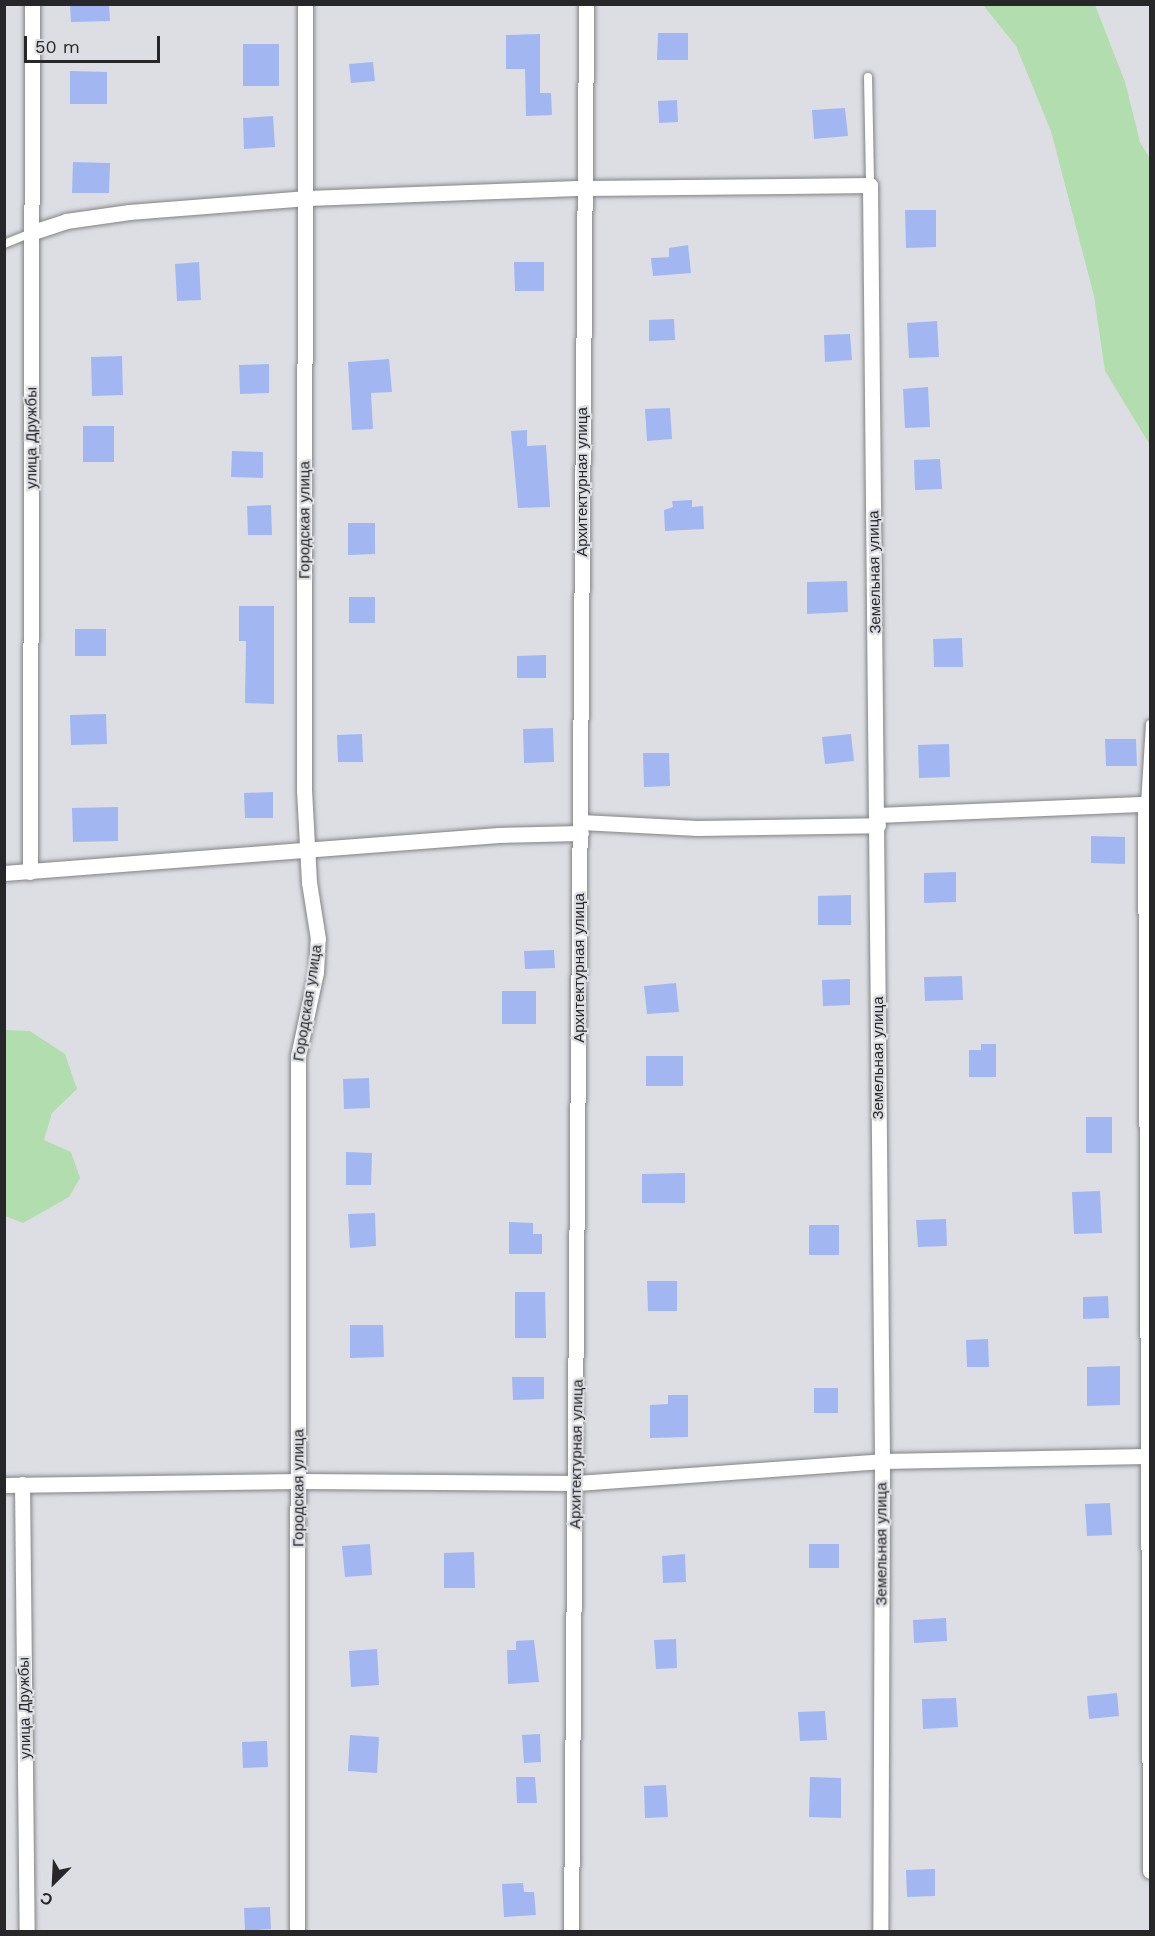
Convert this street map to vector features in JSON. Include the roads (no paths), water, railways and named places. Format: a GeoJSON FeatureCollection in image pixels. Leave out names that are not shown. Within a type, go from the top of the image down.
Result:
{"type":"FeatureCollection","features":[{"type":"Feature","properties":{"kind":"street","name":"улица Дружбы"},"geometry":{"type":"LineString","coordinates":[[30,872],[32,4]]}},
{"type":"Feature","properties":{"kind":"street","name":"Городская улица"},"geometry":{"type":"LineString","coordinates":[[297,1932],[298,1056],[316,972],[318,939],[309,882],[304,790],[306,4]]}},
{"type":"Feature","properties":{"kind":"street","name":"Архитектурная улица"},"geometry":{"type":"LineString","coordinates":[[571,1932],[577,1483],[585,4]]}},
{"type":"Feature","properties":{"kind":"street"},"geometry":{"type":"LineString","coordinates":[[33,232],[66,221],[129,212],[307,198],[584,188],[870,185]]}},
{"type":"Feature","properties":{"kind":"street","name":"Земельная улица"},"geometry":{"type":"LineString","coordinates":[[870,185],[878,820],[882,1461],[880,1932]]}},
{"type":"Feature","properties":{"kind":"street"},"geometry":{"type":"LineString","coordinates":[[4,873],[581,828],[697,828],[1145,804],[1150,1871]]}},
{"type":"Feature","properties":{"kind":"street"},"geometry":{"type":"LineString","coordinates":[[4,1485],[299,1481],[577,1483],[882,1461],[1149,1456]]}},
{"type":"Feature","properties":{"kind":"street","name":"улица Дружбы"},"geometry":{"type":"LineString","coordinates":[[22,1484],[27,1932]]}},
{"type":"Feature","properties":{"kind":"lane"},"geometry":{"type":"LineString","coordinates":[[868,77],[870,185]]}},
{"type":"Feature","properties":{"kind":"lane"},"geometry":{"type":"LineString","coordinates":[[4,244],[33,232]]}},
{"type":"Feature","properties":{"kind":"lane"},"geometry":{"type":"LineString","coordinates":[[1145,804],[1150,724]]}}]}
